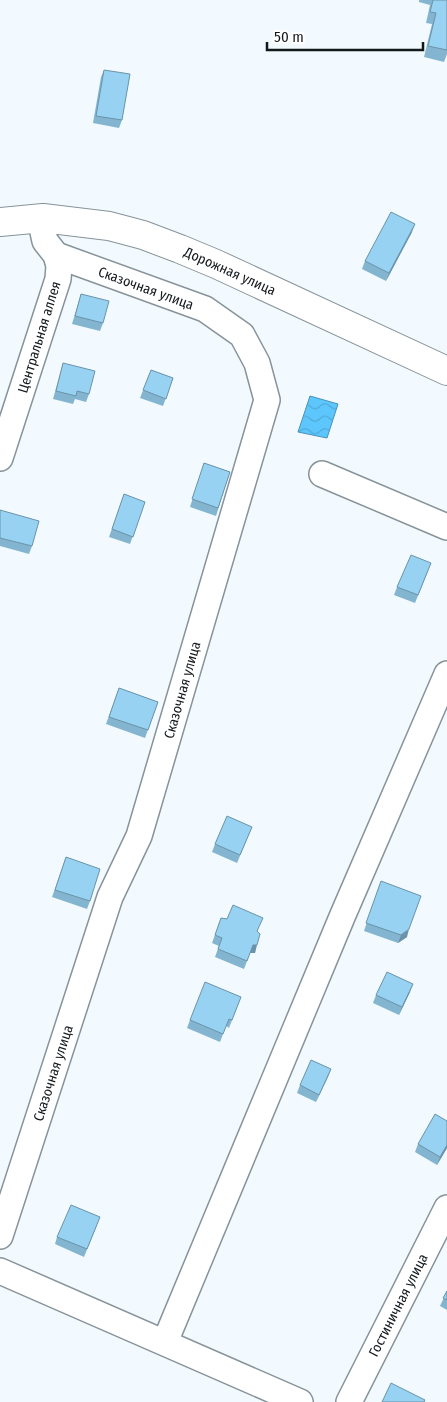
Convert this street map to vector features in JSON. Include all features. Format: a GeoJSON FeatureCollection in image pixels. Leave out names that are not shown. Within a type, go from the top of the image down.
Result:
{"type":"FeatureCollection","features":[{"type":"Feature","properties":{"kind":"main road","name":"Дорожная улица"},"geometry":{"type":"LineString","coordinates":[[0,222],[43,218],[109,226],[143,235],[180,248],[260,283],[447,371]]}},
{"type":"Feature","properties":{"kind":"street","name":"Центральная аллея"},"geometry":{"type":"LineString","coordinates":[[0,458],[56,286],[59,266],[56,255],[45,241],[43,218]]}},
{"type":"Feature","properties":{"kind":"street","name":"Сказочная улица"},"geometry":{"type":"LineString","coordinates":[[0,1236],[110,897],[140,836],[267,400],[257,363],[242,335],[205,309],[56,255]]}},
{"type":"Feature","properties":{"kind":"street"},"geometry":{"type":"LineString","coordinates":[[322,474],[447,527]]}},
{"type":"Feature","properties":{"kind":"street"},"geometry":{"type":"LineString","coordinates":[[165,1342],[342,917],[447,674]]}},
{"type":"Feature","properties":{"kind":"street","name":"Гостиничная улица"},"geometry":{"type":"LineString","coordinates":[[349,1402],[447,1208]]}},
{"type":"Feature","properties":{"kind":"street"},"geometry":{"type":"LineString","coordinates":[[0,1271],[300,1402]]}},
{"type":"Feature","properties":{"kind":"water"},"geometry":{"type":"Polygon","coordinates":[[[310,396],[338,404],[327,438],[298,432],[310,396]]]}},
{"type":"Feature","properties":{"kind":"building"},"geometry":{"type":"Polygon","coordinates":[[[433,0],[447,0],[447,50],[428,46],[436,13],[430,12],[433,0]]]}},
{"type":"Feature","properties":{"kind":"building"},"geometry":{"type":"Polygon","coordinates":[[[104,70],[130,74],[122,120],[96,116],[104,70]]]}},
{"type":"Feature","properties":{"kind":"building"},"geometry":{"type":"Polygon","coordinates":[[[391,212],[415,224],[389,273],[365,261],[391,212]]]}},
{"type":"Feature","properties":{"kind":"building"},"geometry":{"type":"Polygon","coordinates":[[[81,294],[109,301],[103,323],[75,316],[81,294]]]}},
{"type":"Feature","properties":{"kind":"building"},"geometry":{"type":"Polygon","coordinates":[[[63,363],[95,371],[89,394],[77,391],[76,396],[56,391],[63,363]]]}},
{"type":"Feature","properties":{"kind":"building"},"geometry":{"type":"Polygon","coordinates":[[[151,370],[173,378],[166,399],[143,390],[151,370]]]}},
{"type":"Feature","properties":{"kind":"building"},"geometry":{"type":"Polygon","coordinates":[[[204,463],[230,472],[218,508],[192,499],[204,463]]]}},
{"type":"Feature","properties":{"kind":"building"},"geometry":{"type":"Polygon","coordinates":[[[124,494],[145,502],[133,537],[112,529],[124,494]]]}},
{"type":"Feature","properties":{"kind":"building"},"geometry":{"type":"Polygon","coordinates":[[[0,510],[39,521],[32,546],[0,538],[0,510]]]}},
{"type":"Feature","properties":{"kind":"building"},"geometry":{"type":"Polygon","coordinates":[[[411,555],[431,563],[418,595],[397,587],[411,555]]]}},
{"type":"Feature","properties":{"kind":"building"},"geometry":{"type":"Polygon","coordinates":[[[119,688],[158,702],[148,730],[109,717],[119,688]]]}},
{"type":"Feature","properties":{"kind":"building"},"geometry":{"type":"Polygon","coordinates":[[[227,816],[252,827],[240,855],[215,844],[227,816]]]}},
{"type":"Feature","properties":{"kind":"building"},"geometry":{"type":"Polygon","coordinates":[[[66,857],[100,869],[90,901],[55,890],[66,857]]]}},
{"type":"Feature","properties":{"kind":"building"},"geometry":{"type":"Polygon","coordinates":[[[381,881],[421,896],[409,929],[401,935],[366,923],[381,881]]]}},
{"type":"Feature","properties":{"kind":"building"},"geometry":{"type":"Polygon","coordinates":[[[233,905],[263,918],[257,931],[260,934],[257,945],[253,945],[247,961],[218,949],[222,938],[215,935],[221,918],[227,919],[233,905]]]}},
{"type":"Feature","properties":{"kind":"building"},"geometry":{"type":"Polygon","coordinates":[[[387,972],[413,984],[402,1007],[376,995],[387,972]]]}},
{"type":"Feature","properties":{"kind":"building"},"geometry":{"type":"Polygon","coordinates":[[[205,982],[241,997],[232,1020],[229,1019],[223,1034],[190,1020],[205,982]]]}},
{"type":"Feature","properties":{"kind":"building"},"geometry":{"type":"Polygon","coordinates":[[[311,1060],[331,1069],[319,1095],[300,1085],[311,1060]]]}},
{"type":"Feature","properties":{"kind":"building"},"geometry":{"type":"Polygon","coordinates":[[[435,1114],[447,1121],[447,1145],[440,1157],[418,1144],[435,1114]]]}},
{"type":"Feature","properties":{"kind":"building"},"geometry":{"type":"Polygon","coordinates":[[[71,1205],[100,1217],[87,1249],[57,1237],[71,1205]]]}},
{"type":"Feature","properties":{"kind":"building"},"geometry":{"type":"Polygon","coordinates":[[[447,1291],[447,1300],[443,1298],[447,1291]]]}},
{"type":"Feature","properties":{"kind":"building"},"geometry":{"type":"Polygon","coordinates":[[[391,1383],[425,1400],[424,1402],[382,1402],[391,1383]]]}}]}
